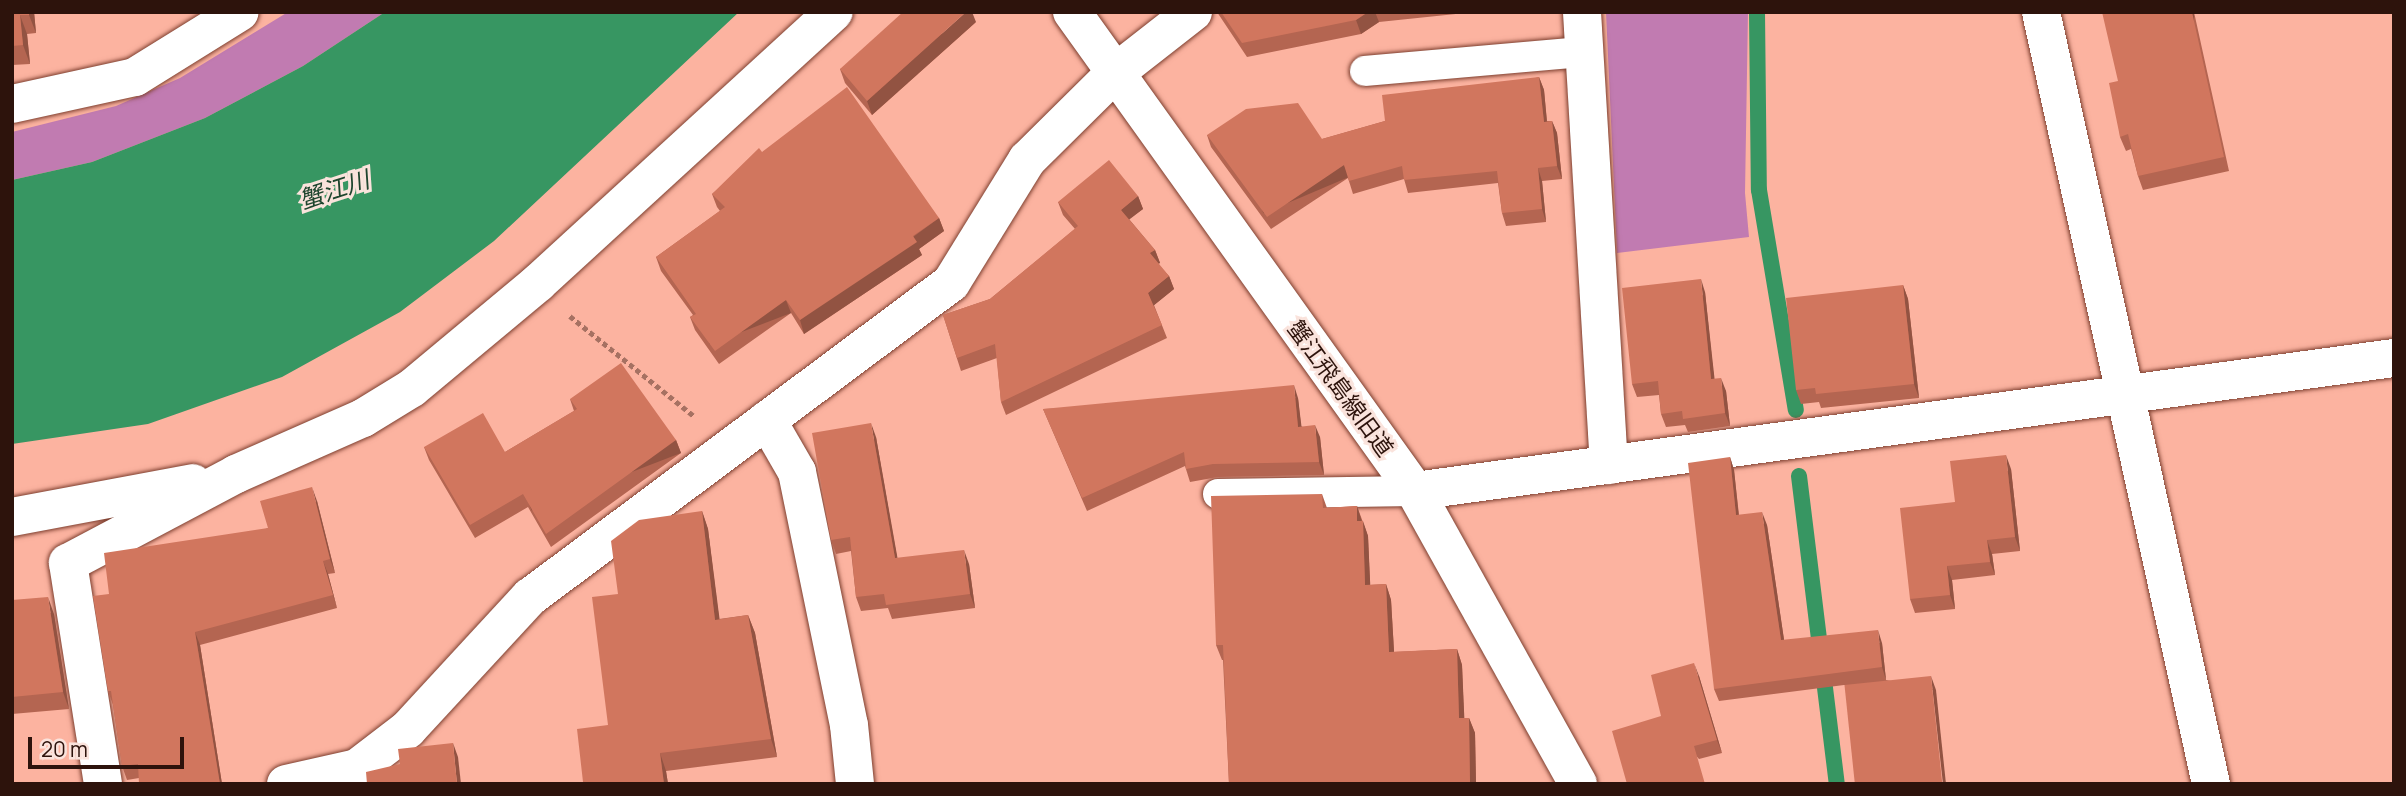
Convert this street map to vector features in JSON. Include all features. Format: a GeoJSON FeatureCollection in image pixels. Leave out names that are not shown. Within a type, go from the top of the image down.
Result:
{"type":"FeatureCollection","features":[{"type":"Feature","properties":{"kind":"street"},"geometry":{"type":"LineString","coordinates":[[12,104],[135,77],[240,12]]}},
{"type":"Feature","properties":{"kind":"street"},"geometry":{"type":"LineString","coordinates":[[103,784],[68,563],[236,474],[363,418],[412,388],[538,283],[834,12]]}},
{"type":"Feature","properties":{"kind":"street","name":"蟹江飛島線旧道"},"geometry":{"type":"LineString","coordinates":[[1072,12],[1415,491],[1578,784]]}},
{"type":"Feature","properties":{"kind":"street"},"geometry":{"type":"LineString","coordinates":[[286,784],[357,768],[408,729],[530,597],[951,283],[1027,160],[1115,73],[1193,12]]}},
{"type":"Feature","properties":{"kind":"street"},"geometry":{"type":"LineString","coordinates":[[1581,12],[1609,465]]}},
{"type":"Feature","properties":{"kind":"street"},"geometry":{"type":"LineString","coordinates":[[2041,12],[2123,395],[2211,784]]}},
{"type":"Feature","properties":{"kind":"street"},"geometry":{"type":"LineString","coordinates":[[1415,491],[2394,358]]}},
{"type":"Feature","properties":{"kind":"street"},"geometry":{"type":"LineString","coordinates":[[767,420],[797,472],[849,725],[855,784]]}},
{"type":"Feature","properties":{"kind":"street"},"geometry":{"type":"LineString","coordinates":[[12,517],[236,474]]}},
{"type":"Feature","properties":{"kind":"lane"},"geometry":{"type":"LineString","coordinates":[[1365,71],[1584,52]]}},
{"type":"Feature","properties":{"kind":"lane"},"geometry":{"type":"LineString","coordinates":[[1218,494],[1415,491]]}},
{"type":"Feature","properties":{"kind":"path"},"geometry":{"type":"LineString","coordinates":[[575,321],[732,447]]}},
{"type":"Feature","properties":{"kind":"shaded area"},"geometry":{"type":"Polygon","coordinates":[[[288,12],[385,12],[303,66],[205,118],[92,162],[12,180],[12,132],[116,106],[180,78],[288,12]]]}},
{"type":"Feature","properties":{"kind":"shaded area"},"geometry":{"type":"Polygon","coordinates":[[[1606,12],[1748,12],[1745,193],[1749,237],[1617,253],[1606,12]]]}},
{"type":"Feature","properties":{"kind":"water","name":"蟹江川"},"geometry":{"type":"Polygon","coordinates":[[[385,12],[739,12],[494,241],[400,312],[282,377],[148,424],[12,444],[12,180],[92,162],[205,118],[303,66],[385,12]]]}},
{"type":"Feature","properties":{"kind":"building"},"geometry":{"type":"Polygon","coordinates":[[[12,12],[29,12],[29,15],[20,15],[23,45],[12,46],[12,12]]]}},
{"type":"Feature","properties":{"kind":"building"},"geometry":{"type":"Polygon","coordinates":[[[903,12],[966,12],[867,101],[840,69],[903,12]]]}},
{"type":"Feature","properties":{"kind":"building"},"geometry":{"type":"Polygon","coordinates":[[[1221,12],[1368,12],[1356,20],[1242,43],[1221,12]]]}},
{"type":"Feature","properties":{"kind":"building"},"geometry":{"type":"Polygon","coordinates":[[[2102,12],[2192,12],[2224,157],[2138,176],[2128,134],[2120,137],[2109,83],[2118,81],[2102,12]]]}},
{"type":"Feature","properties":{"kind":"building"},"geometry":{"type":"Polygon","coordinates":[[[1539,77],[1544,122],[1552,121],[1557,166],[1538,168],[1542,209],[1502,213],[1497,171],[1404,180],[1402,166],[1349,181],[1344,165],[1267,217],[1207,135],[1246,109],[1298,103],[1322,139],[1385,121],[1382,95],[1539,77]]]}},
{"type":"Feature","properties":{"kind":"building"},"geometry":{"type":"Polygon","coordinates":[[[847,87],[939,218],[913,236],[917,242],[800,320],[786,300],[715,351],[690,317],[696,314],[656,257],[725,207],[712,194],[759,148],[762,152],[847,87]]]}},
{"type":"Feature","properties":{"kind":"building"},"geometry":{"type":"Polygon","coordinates":[[[1109,160],[1138,196],[1121,210],[1155,250],[1150,253],[1169,276],[1148,293],[1162,325],[1001,402],[995,344],[957,358],[943,315],[990,299],[1078,226],[1058,202],[1109,160]]]}},
{"type":"Feature","properties":{"kind":"building"},"geometry":{"type":"Polygon","coordinates":[[[1701,279],[1711,379],[1721,378],[1725,413],[1683,419],[1682,411],[1661,414],[1658,381],[1632,384],[1622,288],[1701,279]]]}},
{"type":"Feature","properties":{"kind":"building"},"geometry":{"type":"Polygon","coordinates":[[[1903,285],[1914,384],[1816,394],[1815,388],[1796,390],[1786,298],[1903,285]]]}},
{"type":"Feature","properties":{"kind":"building"},"geometry":{"type":"Polygon","coordinates":[[[621,363],[676,440],[546,534],[523,494],[470,525],[424,447],[483,413],[505,452],[577,409],[570,399],[621,363]]]}},
{"type":"Feature","properties":{"kind":"building"},"geometry":{"type":"Polygon","coordinates":[[[1294,385],[1298,427],[1315,425],[1319,462],[1213,464],[1186,469],[1184,452],[1082,498],[1043,409],[1294,385]]]}},
{"type":"Feature","properties":{"kind":"building"},"geometry":{"type":"Polygon","coordinates":[[[871,423],[895,558],[964,550],[970,594],[886,605],[884,594],[856,597],[850,537],[831,540],[812,433],[871,423]]]}},
{"type":"Feature","properties":{"kind":"building"},"geometry":{"type":"Polygon","coordinates":[[[2006,455],[2015,537],[1987,540],[1990,562],[1947,566],[1950,595],[1910,599],[1900,508],[1955,502],[1950,461],[2006,455]]]}},
{"type":"Feature","properties":{"kind":"building"},"geometry":{"type":"Polygon","coordinates":[[[1730,457],[1736,515],[1762,512],[1781,640],[1878,630],[1882,667],[1714,689],[1688,463],[1730,457]]]}},
{"type":"Feature","properties":{"kind":"building"},"geometry":{"type":"Polygon","coordinates":[[[312,487],[330,559],[323,561],[333,595],[195,632],[220,784],[139,784],[138,764],[122,766],[93,596],[109,594],[104,553],[268,528],[260,501],[312,487]]]}},
{"type":"Feature","properties":{"kind":"building"},"geometry":{"type":"Polygon","coordinates":[[[1322,494],[1323,508],[1357,506],[1357,521],[1363,521],[1365,585],[1386,584],[1389,652],[1457,649],[1459,718],[1469,718],[1470,784],[1229,784],[1223,645],[1216,645],[1211,496],[1322,494]]]}},
{"type":"Feature","properties":{"kind":"building"},"geometry":{"type":"Polygon","coordinates":[[[702,511],[715,620],[748,615],[771,739],[660,753],[664,784],[570,784],[583,782],[577,729],[608,725],[592,597],[618,594],[611,541],[639,520],[702,511]]]}},
{"type":"Feature","properties":{"kind":"building"},"geometry":{"type":"Polygon","coordinates":[[[48,597],[63,692],[12,697],[12,600],[48,597]]]}},
{"type":"Feature","properties":{"kind":"building"},"geometry":{"type":"Polygon","coordinates":[[[1694,663],[1717,740],[1694,746],[1705,784],[1627,784],[1612,731],[1661,716],[1651,675],[1694,663]]]}},
{"type":"Feature","properties":{"kind":"building"},"geometry":{"type":"Polygon","coordinates":[[[1931,676],[1942,784],[1855,784],[1844,685],[1931,676]]]}},
{"type":"Feature","properties":{"kind":"building"},"geometry":{"type":"Polygon","coordinates":[[[453,743],[457,784],[367,784],[366,772],[400,764],[398,749],[453,743]]]}},
{"type":"Feature","properties":{"kind":"waterway"},"geometry":{"type":"LineString","coordinates":[[1757,12],[1759,190],[1796,410]]}},
{"type":"Feature","properties":{"kind":"waterway"},"geometry":{"type":"LineString","coordinates":[[1799,476],[1837,784]]}}]}
